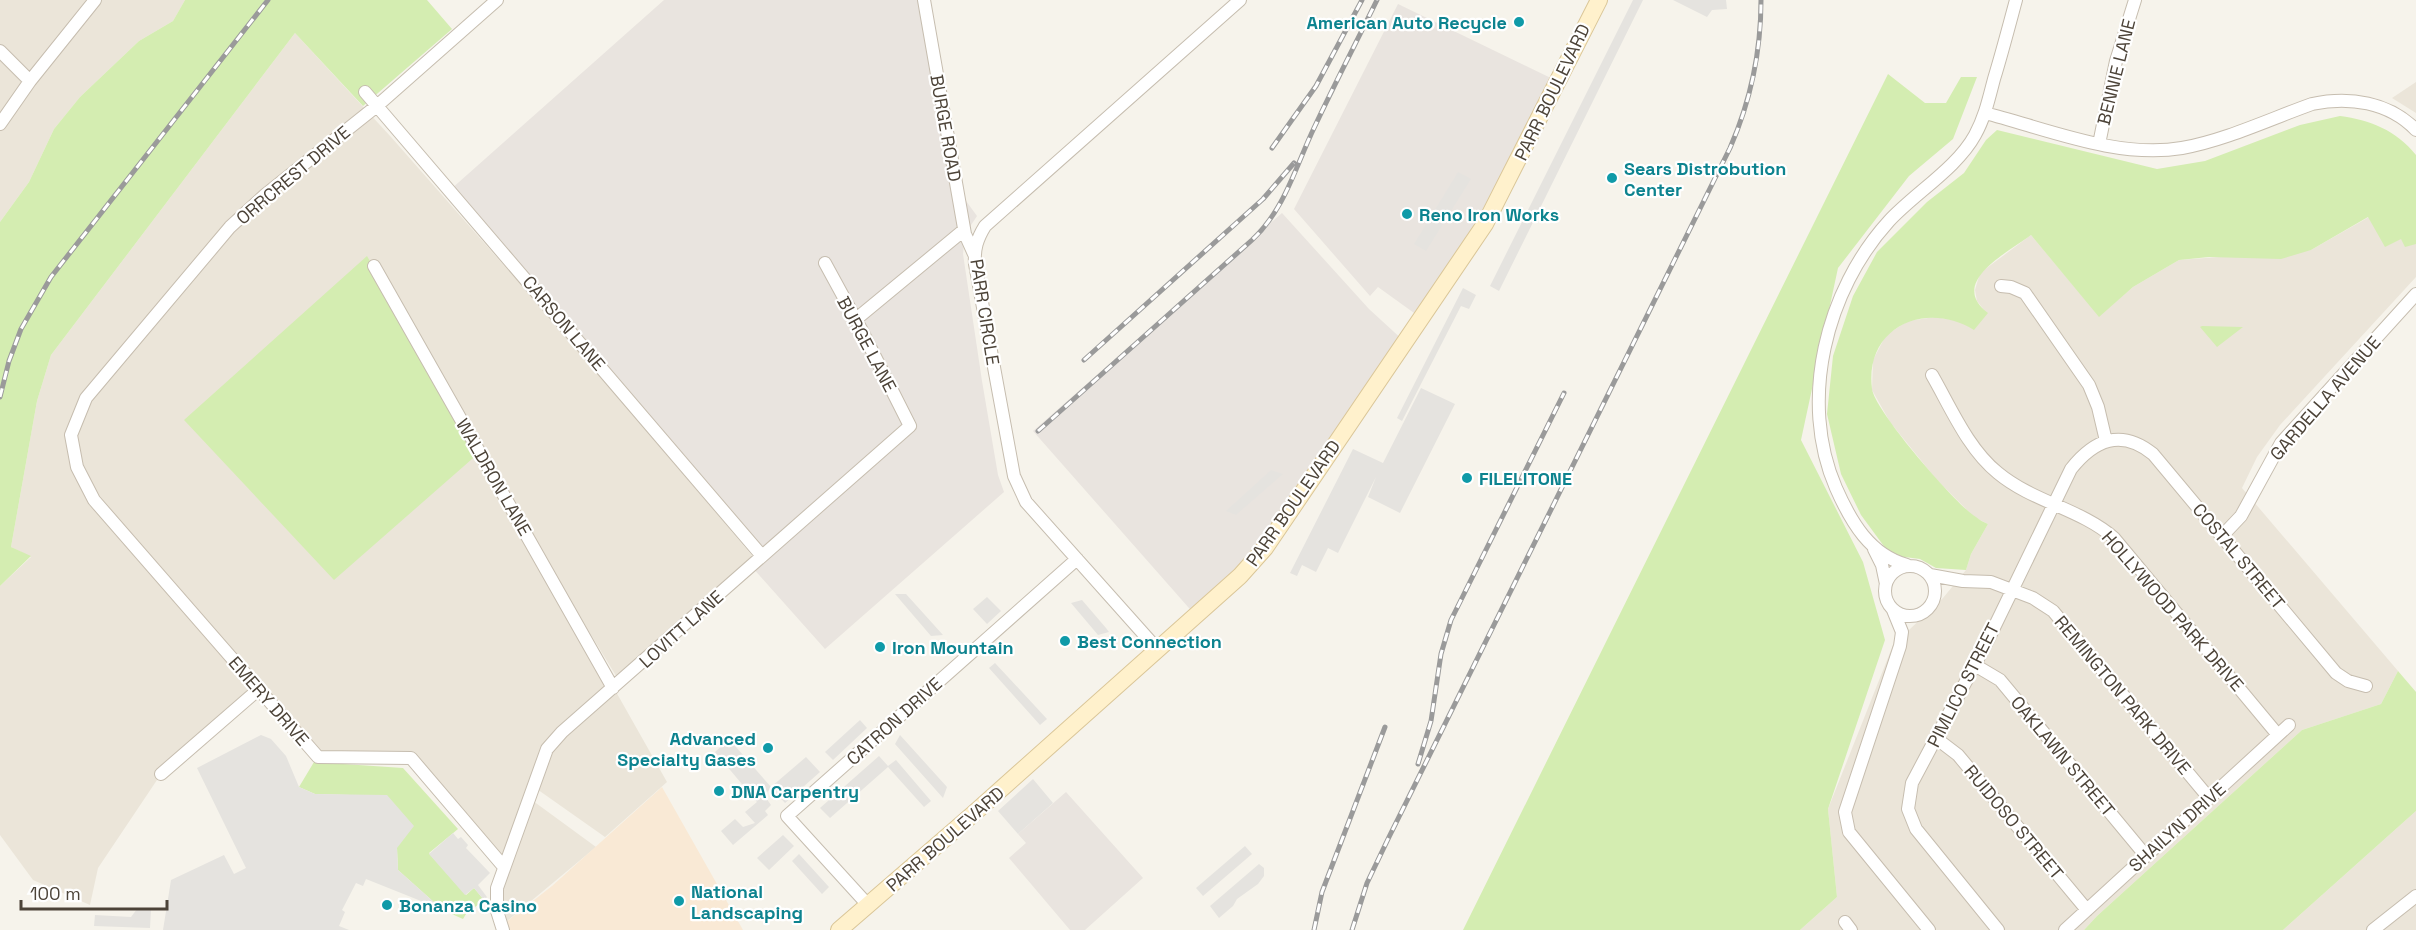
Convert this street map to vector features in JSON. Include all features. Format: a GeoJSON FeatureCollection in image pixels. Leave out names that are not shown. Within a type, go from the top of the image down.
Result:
{"type":"FeatureCollection","features":[{"type":"Feature","properties":{"kind":"main road","name":"PARR BOULEVARD"},"geometry":{"type":"LineString","coordinates":[[839,930],[1158,650],[1240,576],[1265,548],[1479,233],[1499,200],[1599,0]]}},
{"type":"Feature","properties":{"kind":"street"},"geometry":{"type":"LineString","coordinates":[[0,124],[30,81],[95,0]]}},
{"type":"Feature","properties":{"kind":"street","name":"ORRCREST DRIVE"},"geometry":{"type":"LineString","coordinates":[[86,398],[230,227],[265,195],[378,105],[497,0]]}},
{"type":"Feature","properties":{"kind":"street","name":"BURGE ROAD"},"geometry":{"type":"LineString","coordinates":[[924,0],[964,230],[974,255]]}},
{"type":"Feature","properties":{"kind":"street","name":"PARR CIRCLE"},"geometry":{"type":"LineString","coordinates":[[1158,650],[1026,502],[1014,476],[974,255],[976,244],[985,226],[1240,0]]}},
{"type":"Feature","properties":{"kind":"street"},"geometry":{"type":"LineString","coordinates":[[1934,598],[1935,586],[1930,574],[1923,569],[1887,558],[1874,548],[1863,536],[1841,500],[1824,453],[1820,427],[1819,402],[1828,336],[1848,279],[1869,248],[1889,222],[1965,150],[1985,112],[2016,0]]}},
{"type":"Feature","properties":{"kind":"street","name":"BENNIE LANE"},"geometry":{"type":"LineString","coordinates":[[2099,144],[2116,62],[2135,0]]}},
{"type":"Feature","properties":{"kind":"street"},"geometry":{"type":"LineString","coordinates":[[0,51],[30,81]]}},
{"type":"Feature","properties":{"kind":"street","name":"CARSON LANE"},"geometry":{"type":"LineString","coordinates":[[365,92],[762,556]]}},
{"type":"Feature","properties":{"kind":"street"},"geometry":{"type":"LineString","coordinates":[[1985,112],[2099,144],[2138,150],[2182,148],[2312,104],[2343,100],[2378,106],[2399,117],[2416,130]]}},
{"type":"Feature","properties":{"kind":"street"},"geometry":{"type":"LineString","coordinates":[[855,320],[964,230]]}},
{"type":"Feature","properties":{"kind":"street","name":"BURGE LANE"},"geometry":{"type":"LineString","coordinates":[[825,263],[910,426]]}},
{"type":"Feature","properties":{"kind":"street","name":"WALDRON LANE"},"geometry":{"type":"LineString","coordinates":[[374,266],[613,688]]}},
{"type":"Feature","properties":{"kind":"street"},"geometry":{"type":"LineString","coordinates":[[2001,286],[2011,287],[2025,293],[2078,369],[2096,398],[2106,441]]}},
{"type":"Feature","properties":{"kind":"street","name":"GARDELLA AVENUE"},"geometry":{"type":"LineString","coordinates":[[2222,536],[2241,516],[2281,443],[2416,294]]}},
{"type":"Feature","properties":{"kind":"street","name":"HOLLYWOOD PARK DRIVE"},"geometry":{"type":"LineString","coordinates":[[1932,375],[1976,449],[1988,464],[2010,481],[2053,505],[2092,522],[2114,538],[2278,735]]}},
{"type":"Feature","properties":{"kind":"street","name":"EMERY DRIVE"},"geometry":{"type":"LineString","coordinates":[[86,398],[71,435],[77,467],[94,500],[318,757],[411,758],[504,867]]}},
{"type":"Feature","properties":{"kind":"street","name":"LOVITT LANE"},"geometry":{"type":"LineString","coordinates":[[504,867],[547,749],[562,732],[910,426]]}},
{"type":"Feature","properties":{"kind":"street","name":"PIMLICO STREET"},"geometry":{"type":"LineString","coordinates":[[1998,930],[1916,828],[1908,809],[1912,783],[1937,740],[1973,664],[1989,638],[2011,588],[2072,469],[2082,455],[2095,445],[2106,441]]}},
{"type":"Feature","properties":{"kind":"street","name":"COSTAL STREET"},"geometry":{"type":"LineString","coordinates":[[2106,441],[2135,442],[2152,454],[2336,673],[2348,681],[2366,686]]}},
{"type":"Feature","properties":{"kind":"street"},"geometry":{"type":"LineString","coordinates":[[1874,548],[1882,565],[1886,584],[1885,596],[1902,632],[1900,646],[1845,812],[1849,832],[1929,930]]}},
{"type":"Feature","properties":{"kind":"street","name":"CATRON DRIVE"},"geometry":{"type":"LineString","coordinates":[[868,905],[787,816],[1077,559]]}},
{"type":"Feature","properties":{"kind":"street"},"geometry":{"type":"LineString","coordinates":[[1886,584],[1892,572],[1907,565]]}},
{"type":"Feature","properties":{"kind":"street","name":"REMINGTON PARK DRIVE"},"geometry":{"type":"LineString","coordinates":[[1930,574],[1992,582],[2033,598],[2053,611],[2209,798]]}},
{"type":"Feature","properties":{"kind":"street"},"geometry":{"type":"LineString","coordinates":[[1902,632],[1934,598],[1963,580]]}},
{"type":"Feature","properties":{"kind":"street"},"geometry":{"type":"LineString","coordinates":[[1893,610],[1900,614],[1917,615]]}},
{"type":"Feature","properties":{"kind":"street","name":"OAKLAWN STREET"},"geometry":{"type":"LineString","coordinates":[[1973,664],[2000,680],[2146,856]]}},
{"type":"Feature","properties":{"kind":"street"},"geometry":{"type":"LineString","coordinates":[[161,774],[259,689]]}},
{"type":"Feature","properties":{"kind":"street","name":"SHAILYN DRIVE"},"geometry":{"type":"LineString","coordinates":[[2065,930],[2289,725]]}},
{"type":"Feature","properties":{"kind":"street","name":"RUIDOSO STREET"},"geometry":{"type":"LineString","coordinates":[[1937,740],[1958,754],[2087,910]]}},
{"type":"Feature","properties":{"kind":"street"},"geometry":{"type":"LineString","coordinates":[[503,930],[496,900],[504,867]]}},
{"type":"Feature","properties":{"kind":"street"},"geometry":{"type":"LineString","coordinates":[[2373,930],[2416,896]]}},
{"type":"Feature","properties":{"kind":"shaded area"},"geometry":{"type":"Polygon","coordinates":[[[0,0],[185,0],[173,21],[139,41],[80,97],[54,129],[29,182],[0,222],[0,0]]]}},
{"type":"Feature","properties":{"kind":"shaded area"},"geometry":{"type":"Polygon","coordinates":[[[664,0],[930,0],[961,194],[977,216],[965,234],[963,254],[998,475],[1004,492],[825,649],[751,566],[762,556],[450,190],[664,0]]]}},
{"type":"Feature","properties":{"kind":"shaded area"},"geometry":{"type":"Polygon","coordinates":[[[1633,0],[1643,0],[1499,291],[1490,286],[1633,0]]]}},
{"type":"Feature","properties":{"kind":"shaded area"},"geometry":{"type":"Polygon","coordinates":[[[1673,0],[1726,0],[1727,9],[1712,10],[1707,17],[1673,0]]]}},
{"type":"Feature","properties":{"kind":"shaded area","name":"Reno Iron Works"},"geometry":{"type":"Polygon","coordinates":[[[1398,4],[1557,81],[1499,200],[1421,318],[1378,287],[1370,296],[1294,209],[1398,4]]]}},
{"type":"Feature","properties":{"kind":"shaded area"},"geometry":{"type":"Polygon","coordinates":[[[295,33],[391,137],[596,370],[754,558],[618,679],[494,476],[667,782],[605,837],[534,787],[529,798],[596,847],[501,926],[504,868],[411,758],[318,757],[259,689],[161,774],[98,868],[90,905],[33,880],[0,835],[0,586],[31,557],[11,547],[37,401],[51,355],[295,33]]]}},
{"type":"Feature","properties":{"kind":"shaded area"},"geometry":{"type":"Polygon","coordinates":[[[2416,82],[2416,113],[2392,98],[2416,82]]]}},
{"type":"Feature","properties":{"kind":"shaded area"},"geometry":{"type":"Polygon","coordinates":[[[1458,172],[1471,179],[1426,251],[1414,244],[1458,172]]]}},
{"type":"Feature","properties":{"kind":"shaded area"},"geometry":{"type":"Polygon","coordinates":[[[1282,213],[1369,309],[1405,342],[1265,548],[1196,616],[1033,431],[1282,213]]]}},
{"type":"Feature","properties":{"kind":"shaded area"},"geometry":{"type":"Polygon","coordinates":[[[2369,217],[2401,239],[2416,244],[2416,277],[2280,425],[2257,457],[2242,488],[2398,671],[2381,704],[2302,730],[2084,930],[1800,930],[1837,897],[1828,809],[1893,645],[1943,598],[1966,570],[1971,554],[1988,524],[1974,517],[1936,479],[1890,422],[1872,390],[1873,360],[1886,335],[1908,321],[1935,317],[1960,321],[1984,310],[1977,301],[1975,290],[1980,273],[2031,235],[2099,316],[2133,287],[2179,260],[2311,250],[2369,217]]]}},
{"type":"Feature","properties":{"kind":"shaded area"},"geometry":{"type":"Polygon","coordinates":[[[1463,288],[1476,295],[1469,309],[1461,306],[1402,421],[1397,418],[1463,288]]]}},
{"type":"Feature","properties":{"kind":"shaded area"},"geometry":{"type":"Polygon","coordinates":[[[1421,388],[1455,404],[1400,513],[1368,497],[1376,477],[1338,553],[1328,548],[1316,572],[1302,565],[1297,576],[1290,573],[1353,449],[1383,463],[1421,388]]]}},
{"type":"Feature","properties":{"kind":"shaded area"},"geometry":{"type":"Polygon","coordinates":[[[1271,470],[1283,474],[1236,515],[1226,511],[1271,470]]]}},
{"type":"Feature","properties":{"kind":"shaded area"},"geometry":{"type":"Polygon","coordinates":[[[895,594],[906,594],[943,635],[931,636],[895,594]]]}},
{"type":"Feature","properties":{"kind":"shaded area"},"geometry":{"type":"Polygon","coordinates":[[[987,597],[1001,611],[987,624],[973,609],[987,597]]]}},
{"type":"Feature","properties":{"kind":"shaded area"},"geometry":{"type":"Polygon","coordinates":[[[1082,600],[1109,632],[1098,635],[1071,603],[1082,600]]]}},
{"type":"Feature","properties":{"kind":"shaded area"},"geometry":{"type":"Polygon","coordinates":[[[995,663],[1047,719],[1040,725],[989,668],[995,663]]]}},
{"type":"Feature","properties":{"kind":"shaded area"},"geometry":{"type":"Polygon","coordinates":[[[860,720],[867,728],[833,760],[825,752],[860,720]]]}},
{"type":"Feature","properties":{"kind":"shaded area"},"geometry":{"type":"Polygon","coordinates":[[[261,735],[271,739],[286,756],[299,787],[315,794],[387,795],[414,826],[397,848],[398,870],[436,904],[436,907],[366,879],[363,886],[356,883],[342,910],[345,912],[339,926],[349,930],[163,930],[171,880],[224,855],[234,874],[246,868],[197,768],[261,735]]]}},
{"type":"Feature","properties":{"kind":"shaded area"},"geometry":{"type":"Polygon","coordinates":[[[900,735],[947,787],[943,798],[895,744],[900,735]]]}},
{"type":"Feature","properties":{"kind":"shaded area"},"geometry":{"type":"Polygon","coordinates":[[[729,739],[771,787],[806,757],[820,772],[785,803],[771,788],[764,795],[771,805],[765,811],[768,815],[733,845],[721,831],[735,819],[743,827],[755,823],[745,812],[757,802],[715,752],[729,739]]]}},
{"type":"Feature","properties":{"kind":"shaded area"},"geometry":{"type":"Polygon","coordinates":[[[879,756],[888,766],[896,760],[931,801],[924,807],[888,767],[830,818],[820,808],[879,756]]]}},
{"type":"Feature","properties":{"kind":"shaded area"},"geometry":{"type":"Polygon","coordinates":[[[1033,779],[1053,803],[1018,834],[998,811],[1033,779]]]}},
{"type":"Feature","properties":{"kind":"shaded area","name":"National Landscaping"},"geometry":{"type":"Polygon","coordinates":[[[662,787],[743,930],[506,930],[501,926],[552,886],[662,787]]]}},
{"type":"Feature","properties":{"kind":"shaded area"},"geometry":{"type":"Polygon","coordinates":[[[1066,792],[1143,878],[1085,930],[1070,930],[1009,858],[1026,843],[1018,834],[1066,792]]]}},
{"type":"Feature","properties":{"kind":"shaded area"},"geometry":{"type":"Polygon","coordinates":[[[2416,811],[2416,930],[2283,930],[2416,811]]]}},
{"type":"Feature","properties":{"kind":"shaded area"},"geometry":{"type":"Polygon","coordinates":[[[453,833],[458,839],[461,837],[468,845],[466,848],[490,873],[478,885],[487,897],[484,900],[474,888],[465,895],[429,854],[453,833]]]}},
{"type":"Feature","properties":{"kind":"shaded area"},"geometry":{"type":"Polygon","coordinates":[[[783,835],[794,846],[769,870],[757,858],[783,835]]]}},
{"type":"Feature","properties":{"kind":"shaded area"},"geometry":{"type":"Polygon","coordinates":[[[1245,846],[1252,854],[1203,896],[1196,888],[1245,846]]]}},
{"type":"Feature","properties":{"kind":"shaded area"},"geometry":{"type":"Polygon","coordinates":[[[799,854],[829,887],[822,894],[792,861],[799,854]]]}},
{"type":"Feature","properties":{"kind":"shaded area"},"geometry":{"type":"Polygon","coordinates":[[[1259,864],[1264,868],[1264,876],[1219,918],[1210,906],[1259,864]]]}},
{"type":"Feature","properties":{"kind":"shaded area"},"geometry":{"type":"Polygon","coordinates":[[[137,909],[151,909],[150,928],[94,926],[95,915],[131,917],[137,909]]]}},
{"type":"Feature","properties":{"kind":"green space"},"geometry":{"type":"Polygon","coordinates":[[[185,0],[427,0],[452,29],[363,106],[295,33],[51,355],[37,401],[11,547],[31,556],[0,586],[0,222],[29,182],[54,129],[80,97],[139,41],[173,21],[185,0]]]}},
{"type":"Feature","properties":{"kind":"green space"},"geometry":{"type":"Polygon","coordinates":[[[1888,74],[1925,103],[1946,103],[1961,77],[1977,77],[1953,139],[1909,176],[1838,268],[1801,440],[1863,562],[1885,640],[1828,809],[1837,897],[1800,930],[1463,930],[1888,74]]]}},
{"type":"Feature","properties":{"kind":"green space"},"geometry":{"type":"Polygon","coordinates":[[[2340,116],[2362,120],[2382,128],[2400,139],[2416,155],[2416,244],[2405,247],[2401,239],[2385,247],[2368,217],[2311,250],[2281,259],[2209,257],[2179,260],[2133,287],[2099,317],[2031,235],[1997,259],[1978,279],[1974,290],[1977,301],[1988,313],[1974,330],[1956,321],[1937,318],[1919,319],[1902,325],[1888,335],[1878,349],[1872,367],[1872,389],[1876,400],[1901,436],[1951,495],[1988,524],[1971,554],[1966,570],[1936,568],[1920,559],[1897,556],[1886,549],[1861,515],[1841,474],[1827,414],[1833,356],[1853,296],[1877,252],[1927,202],[1964,173],[1986,140],[1997,130],[2157,169],[2205,161],[2300,125],[2340,116]]]}},
{"type":"Feature","properties":{"kind":"green space"},"geometry":{"type":"Polygon","coordinates":[[[367,256],[480,452],[334,580],[184,420],[367,256]]]}},
{"type":"Feature","properties":{"kind":"green space"},"geometry":{"type":"Polygon","coordinates":[[[2200,327],[2243,327],[2217,347],[2200,327]]]}},
{"type":"Feature","properties":{"kind":"green space"},"geometry":{"type":"Polygon","coordinates":[[[2398,671],[2416,692],[2416,811],[2283,930],[2084,930],[2302,730],[2381,704],[2398,671]]]}},
{"type":"Feature","properties":{"kind":"green space"},"geometry":{"type":"Polygon","coordinates":[[[314,762],[403,768],[458,829],[429,853],[466,895],[474,888],[484,900],[463,919],[436,907],[436,904],[398,870],[397,848],[387,796],[315,794],[299,787],[314,762]]]}},
{"type":"Feature","properties":{"kind":"railway"},"geometry":{"type":"LineString","coordinates":[[0,397],[9,361],[21,329],[51,277],[268,0]]}},
{"type":"Feature","properties":{"kind":"railway"},"geometry":{"type":"LineString","coordinates":[[1272,148],[1316,86],[1362,0]]}},
{"type":"Feature","properties":{"kind":"railway"},"geometry":{"type":"LineString","coordinates":[[1038,431],[1263,228],[1281,201],[1377,0]]}},
{"type":"Feature","properties":{"kind":"railway"},"geometry":{"type":"LineString","coordinates":[[1352,930],[1367,883],[1389,837],[1730,148],[1744,112],[1757,57],[1761,0]]}},
{"type":"Feature","properties":{"kind":"railway"},"geometry":{"type":"LineString","coordinates":[[1084,360],[1263,199],[1294,163]]}},
{"type":"Feature","properties":{"kind":"railway"},"geometry":{"type":"LineString","coordinates":[[1418,764],[1431,721],[1441,654],[1451,620],[1564,393]]}},
{"type":"Feature","properties":{"kind":"railway"},"geometry":{"type":"LineString","coordinates":[[1314,930],[1322,892],[1385,727]]}},
{"type":"Feature","properties":{"kind":"place","name":"American Auto Recycle"},"geometry":{"type":"Point","coordinates":[1519,22]}},
{"type":"Feature","properties":{"kind":"place","name":"Sears Distrobution Center"},"geometry":{"type":"Point","coordinates":[1612,178]}},
{"type":"Feature","properties":{"kind":"place","name":"Reno Iron Works"},"geometry":{"type":"Point","coordinates":[1407,214]}},
{"type":"Feature","properties":{"kind":"place","name":"FILELITONE"},"geometry":{"type":"Point","coordinates":[1467,478]}},
{"type":"Feature","properties":{"kind":"place","name":"Best Connection"},"geometry":{"type":"Point","coordinates":[1065,641]}},
{"type":"Feature","properties":{"kind":"place","name":"Iron Mountain"},"geometry":{"type":"Point","coordinates":[880,647]}},
{"type":"Feature","properties":{"kind":"place","name":"Advanced Specialty Gases"},"geometry":{"type":"Point","coordinates":[768,748]}},
{"type":"Feature","properties":{"kind":"place","name":"DNA Carpentry"},"geometry":{"type":"Point","coordinates":[719,791]}},
{"type":"Feature","properties":{"kind":"place","name":"National Landscaping"},"geometry":{"type":"Point","coordinates":[679,901]}},
{"type":"Feature","properties":{"kind":"place","name":"Bonanza Casino"},"geometry":{"type":"Point","coordinates":[387,905]}}]}
